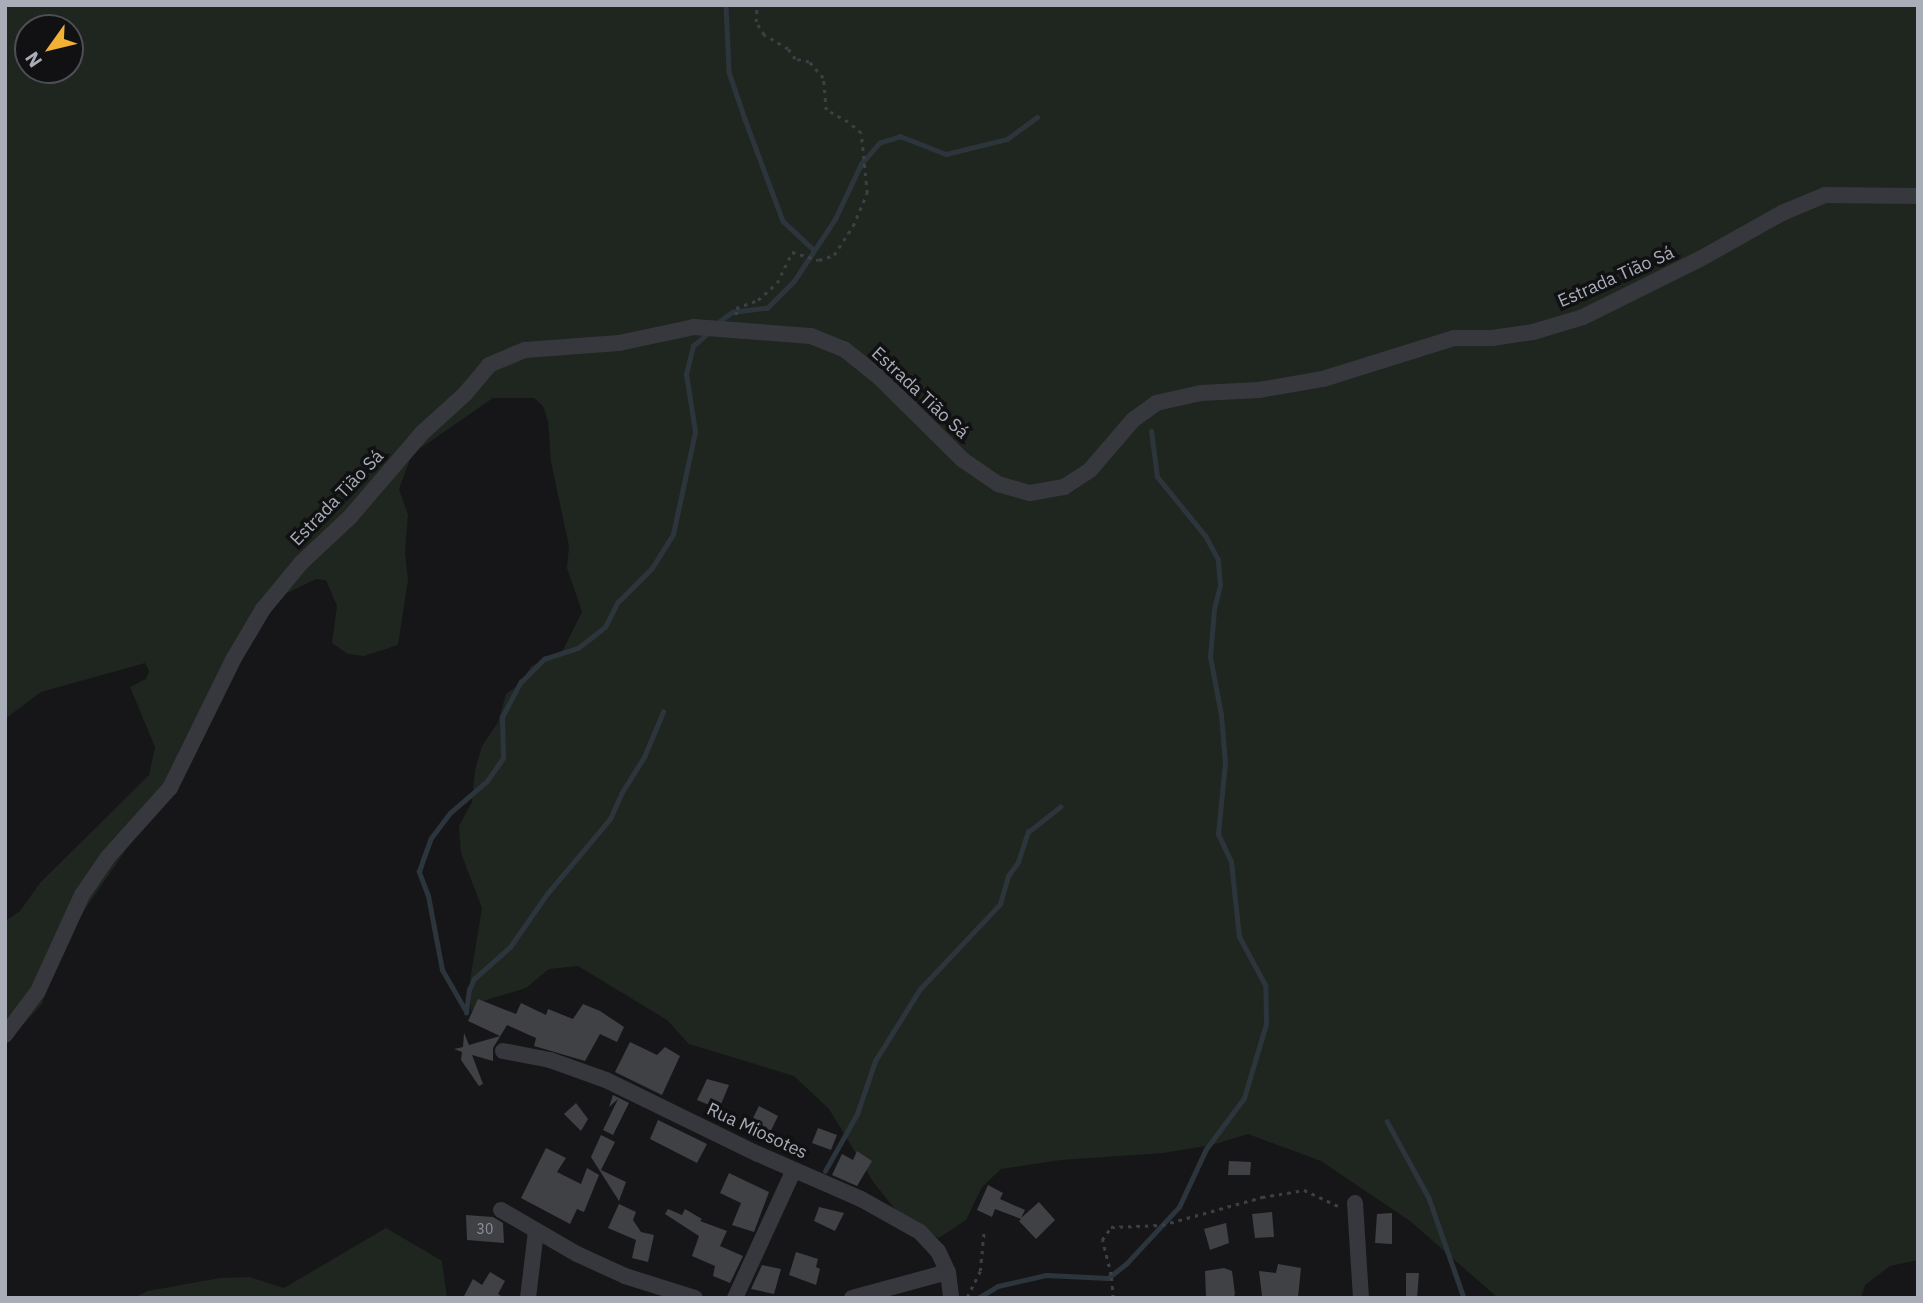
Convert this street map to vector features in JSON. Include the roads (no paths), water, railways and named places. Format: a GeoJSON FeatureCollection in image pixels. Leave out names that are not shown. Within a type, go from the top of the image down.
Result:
{"type":"FeatureCollection","features":[{"type":"Feature","properties":{"kind":"street","name":"Estrada Tião Sá"},"geometry":{"type":"LineString","coordinates":[[5,1035],[38,990],[82,895],[108,857],[170,788],[234,657],[263,610],[301,562],[350,517],[422,433],[466,394],[489,365],[524,349],[619,343],[694,327],[811,336],[844,349],[879,377],[963,460],[998,484],[1030,493],[1064,487],[1090,470],[1133,420],[1156,403],[1201,393],[1259,390],[1323,379],[1454,338],[1492,338],[1533,332],[1583,317],[1690,264],[1782,214],[1825,195],[1918,195]]}},
{"type":"Feature","properties":{"kind":"street","name":"Rua Miosotes"},"geometry":{"type":"LineString","coordinates":[[503,1051],[550,1060],[606,1080],[861,1199],[920,1233],[938,1251],[948,1272],[951,1298]]}},
{"type":"Feature","properties":{"kind":"street"},"geometry":{"type":"LineString","coordinates":[[735,1298],[794,1170]]}},
{"type":"Feature","properties":{"kind":"street"},"geometry":{"type":"LineString","coordinates":[[1355,1206],[1361,1298]]}},
{"type":"Feature","properties":{"kind":"street"},"geometry":{"type":"LineString","coordinates":[[501,1210],[625,1276],[695,1298]]}},
{"type":"Feature","properties":{"kind":"street"},"geometry":{"type":"LineString","coordinates":[[528,1298],[536,1231]]}},
{"type":"Feature","properties":{"kind":"street"},"geometry":{"type":"LineString","coordinates":[[852,1298],[948,1272]]}},
{"type":"Feature","properties":{"kind":"waterway"},"geometry":{"type":"LineString","coordinates":[[726,5],[729,72],[745,119],[783,221],[813,249]]}},
{"type":"Feature","properties":{"kind":"waterway"},"geometry":{"type":"LineString","coordinates":[[717,323],[732,312],[767,308],[794,281],[835,219],[861,164],[879,143],[900,136],[946,154],[1007,139],[1037,117]]}},
{"type":"Feature","properties":{"kind":"waterway"},"geometry":{"type":"LineString","coordinates":[[465,1010],[442,970],[428,896],[419,872],[424,857],[431,838],[450,813],[487,781],[503,758],[502,717],[521,682],[544,659],[578,648],[605,627],[618,602],[652,568],[673,534],[695,432],[686,374],[693,346],[709,332]]}},
{"type":"Feature","properties":{"kind":"waterway"},"geometry":{"type":"LineString","coordinates":[[978,1298],[998,1286],[1046,1275],[1108,1278],[1126,1264],[1179,1207],[1206,1149],[1244,1098],[1266,1024],[1265,985],[1239,937],[1231,862],[1218,834],[1225,763],[1221,715],[1210,657],[1214,609],[1220,585],[1218,560],[1205,536],[1157,477],[1151,431]]}},
{"type":"Feature","properties":{"kind":"waterway"},"geometry":{"type":"LineString","coordinates":[[466,1013],[469,990],[474,979],[510,947],[547,894],[610,819],[621,794],[644,757],[663,712]]}},
{"type":"Feature","properties":{"kind":"waterway"},"geometry":{"type":"LineString","coordinates":[[825,1171],[857,1114],[875,1061],[920,989],[1000,904],[1008,876],[1018,862],[1028,832],[1060,807]]}},
{"type":"Feature","properties":{"kind":"waterway"},"geometry":{"type":"LineString","coordinates":[[1387,1121],[1429,1198],[1464,1298]]}}]}
